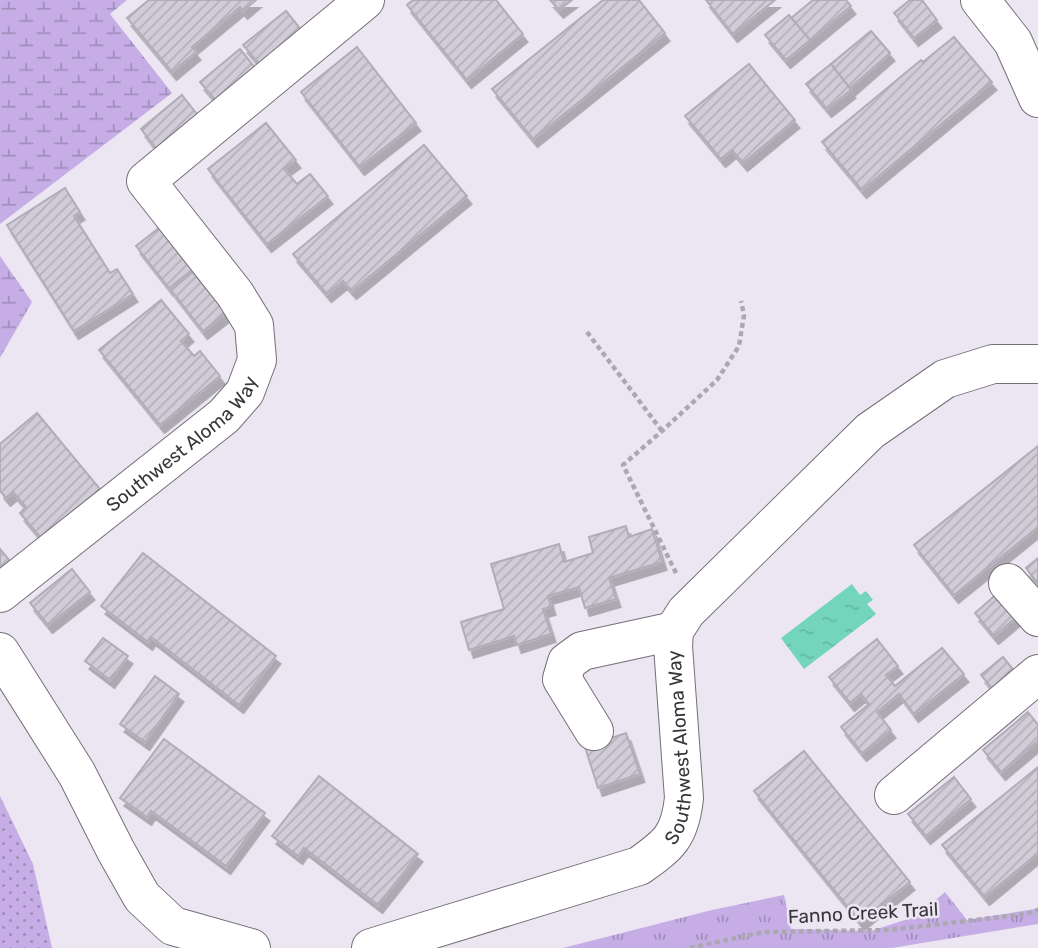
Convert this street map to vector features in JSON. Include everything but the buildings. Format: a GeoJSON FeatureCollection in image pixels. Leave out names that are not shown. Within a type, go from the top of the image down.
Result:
{"type":"FeatureCollection","features":[{"type":"Feature","properties":{"kind":"street","name":"Southwest Aloma Way"},"geometry":{"type":"LineString","coordinates":[[0,593],[224,416],[245,392],[257,360],[254,325],[235,294],[146,181],[365,0]]}},
{"type":"Feature","properties":{"kind":"street"},"geometry":{"type":"LineString","coordinates":[[980,0],[1013,42],[1038,98]]}},
{"type":"Feature","properties":{"kind":"street"},"geometry":{"type":"LineString","coordinates":[[594,731],[562,679],[567,662],[582,651],[683,618],[870,431],[945,379],[992,364],[1038,364]]}},
{"type":"Feature","properties":{"kind":"street"},"geometry":{"type":"LineString","coordinates":[[1008,583],[1038,617]]}},
{"type":"Feature","properties":{"kind":"street","name":"Southwest Aloma Way"},"geometry":{"type":"LineString","coordinates":[[371,948],[639,866],[660,852],[674,835],[681,818],[684,798],[673,646],[683,618]]}},
{"type":"Feature","properties":{"kind":"street"},"geometry":{"type":"LineString","coordinates":[[0,652],[76,774],[142,897],[173,926],[251,948]]}},
{"type":"Feature","properties":{"kind":"street"},"geometry":{"type":"LineString","coordinates":[[894,795],[1038,674]]}},
{"type":"Feature","properties":{"kind":"path"},"geometry":{"type":"LineString","coordinates":[[683,618],[623,465],[717,380],[739,346],[744,315],[741,300]]}},
{"type":"Feature","properties":{"kind":"path"},"geometry":{"type":"LineString","coordinates":[[587,332],[662,431]]}},
{"type":"Feature","properties":{"kind":"path","name":"Fanno Creek Trail"},"geometry":{"type":"LineString","coordinates":[[690,948],[764,932],[889,930],[1026,914],[1038,910]]}},
{"type":"Feature","properties":{"kind":"green space"},"geometry":{"type":"Polygon","coordinates":[[[0,0],[127,0],[110,14],[172,93],[0,224],[0,0]]]}},
{"type":"Feature","properties":{"kind":"green space"},"geometry":{"type":"Polygon","coordinates":[[[0,256],[32,302],[0,358],[0,256]]]}},
{"type":"Feature","properties":{"kind":"green space"},"geometry":{"type":"Polygon","coordinates":[[[0,796],[33,864],[52,948],[0,948],[0,796]]]}},
{"type":"Feature","properties":{"kind":"green space"},"geometry":{"type":"Polygon","coordinates":[[[945,892],[967,920],[1038,907],[1038,924],[892,948],[563,948],[712,910],[784,895],[791,929],[871,931],[917,916],[945,892]]]}},
{"type":"Feature","properties":{"kind":"water"},"geometry":{"type":"Polygon","coordinates":[[[852,584],[860,595],[866,591],[873,600],[867,604],[876,614],[804,669],[781,638],[852,584]]]}}]}
